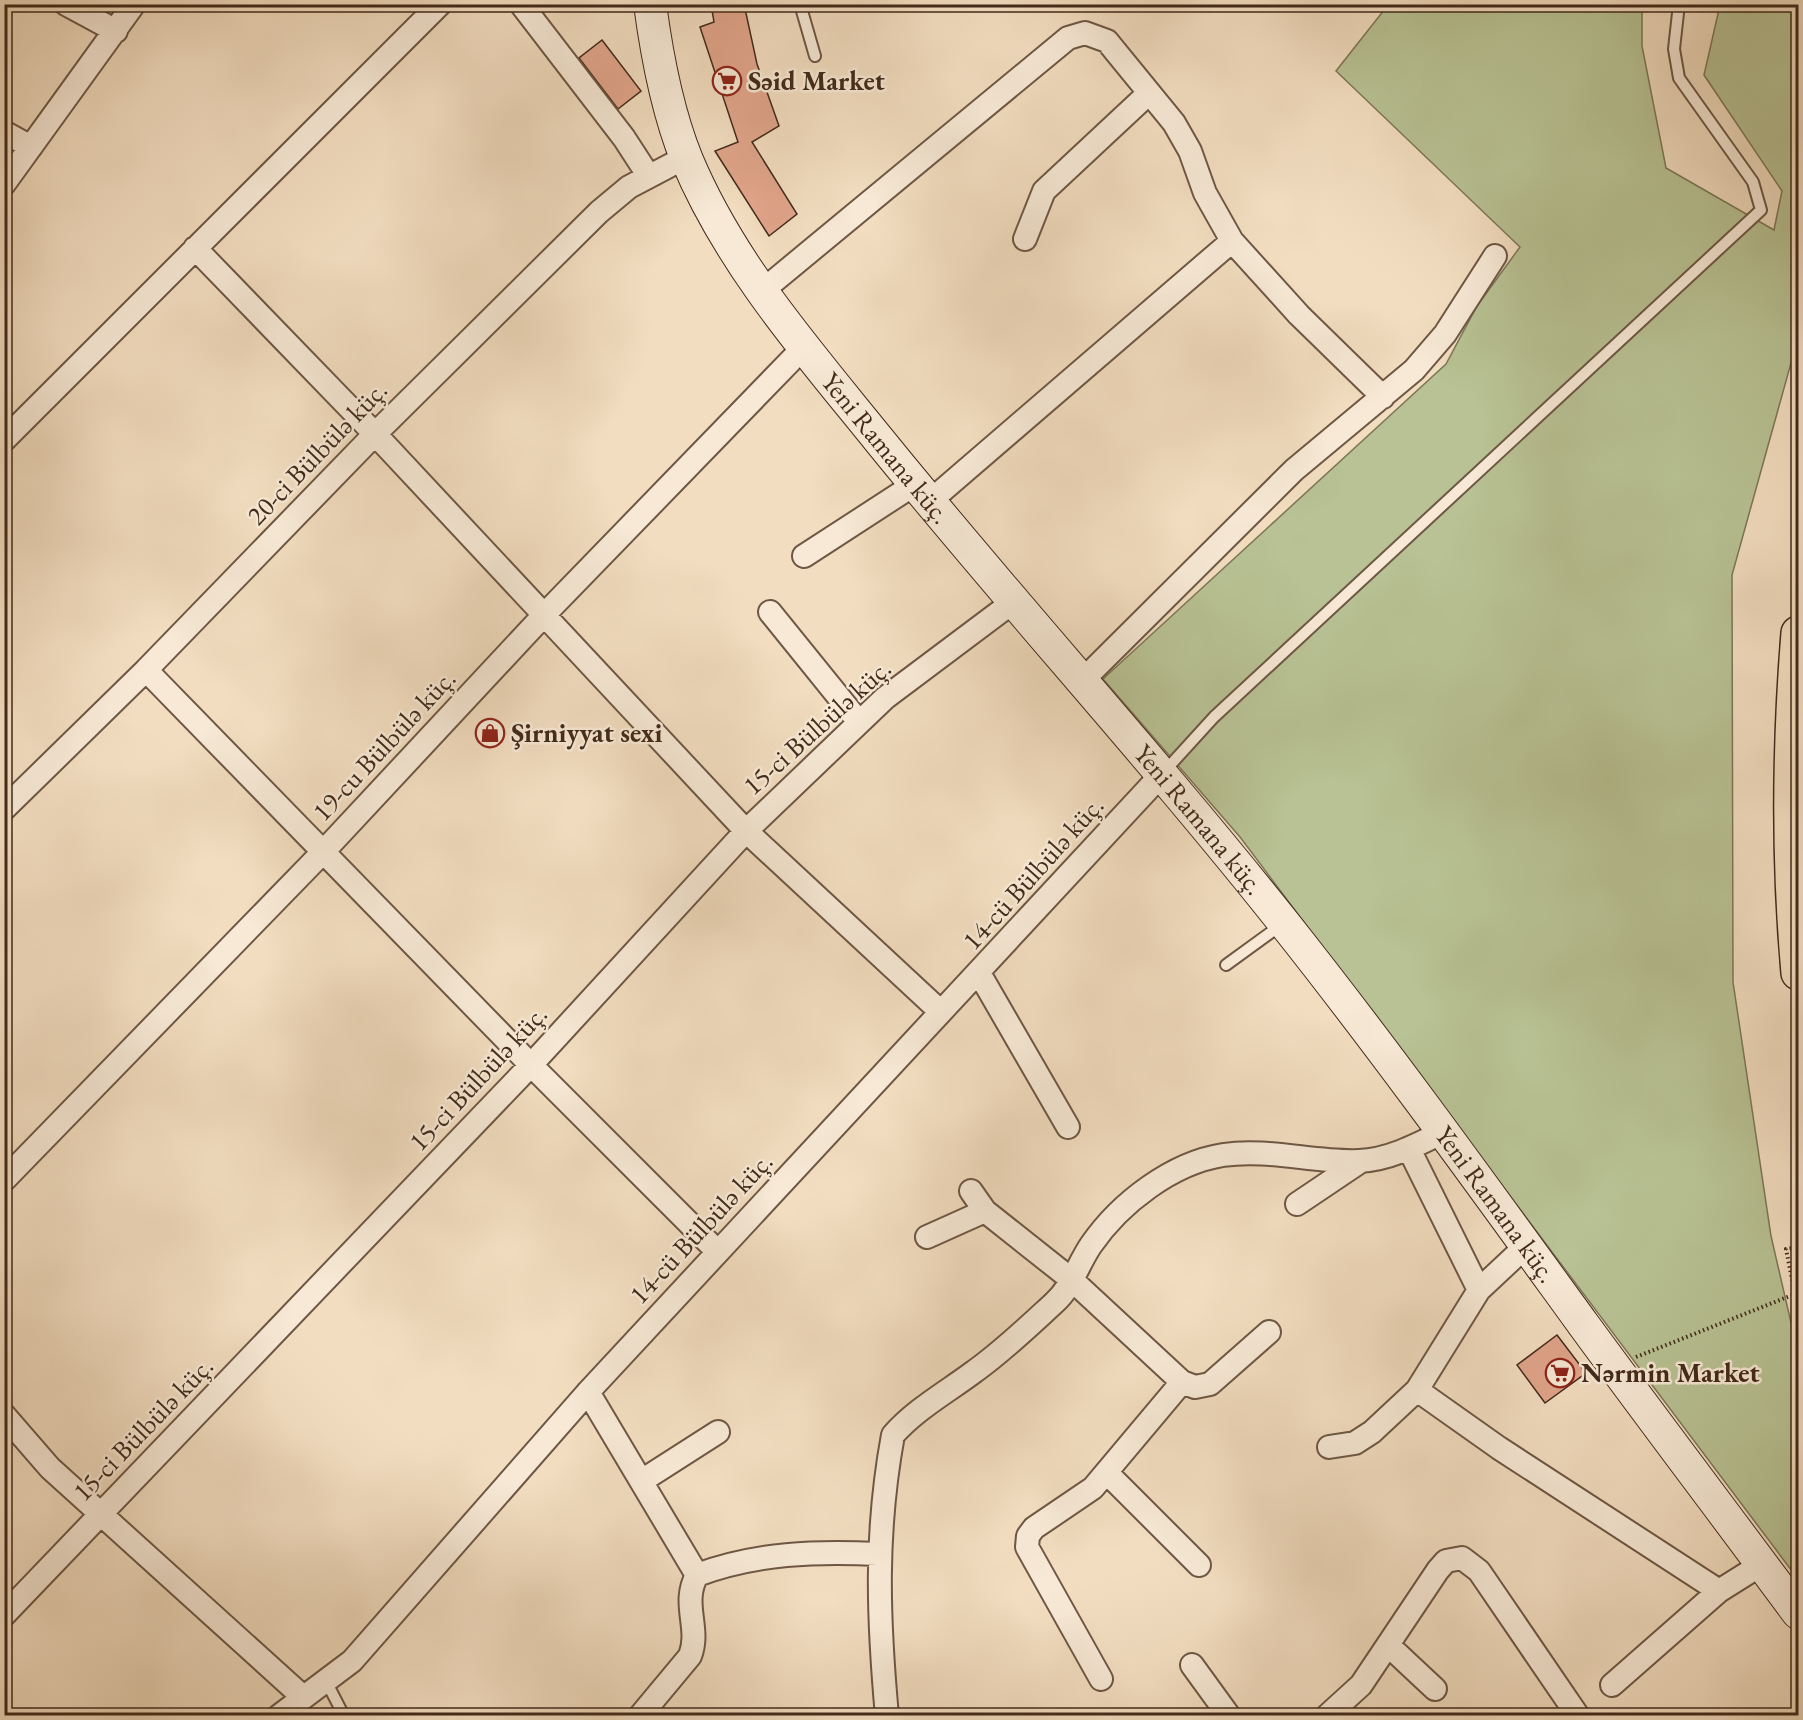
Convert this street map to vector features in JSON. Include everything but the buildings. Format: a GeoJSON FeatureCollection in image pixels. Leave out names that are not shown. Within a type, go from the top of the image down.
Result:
{"type":"FeatureCollection","features":[{"type":"Feature","properties":{"kind":"highway"},"geometry":{"type":"LineString","coordinates":[[1798,633],[1791,809],[1798,973]]}},
{"type":"Feature","properties":{"kind":"street"},"geometry":{"type":"LineString","coordinates":[[66,4],[116,31]]}},
{"type":"Feature","properties":{"kind":"street"},"geometry":{"type":"LineString","coordinates":[[4,184],[134,4]]}},
{"type":"Feature","properties":{"kind":"street"},"geometry":{"type":"LineString","coordinates":[[4,440],[440,4]]}},
{"type":"Feature","properties":{"kind":"street"},"geometry":{"type":"LineString","coordinates":[[521,4],[624,138],[648,175]]}},
{"type":"Feature","properties":{"kind":"street","name":"Yeni Ramana küç."},"geometry":{"type":"LineString","coordinates":[[650,4],[666,92],[686,157],[729,242],[762,291],[804,347],[922,493],[1162,774],[1284,923],[1445,1131],[1526,1246],[1798,1614]]}},
{"type":"Feature","properties":{"kind":"street"},"geometry":{"type":"LineString","coordinates":[[762,291],[1068,38],[1085,33],[1107,41],[1174,123],[1190,151],[1205,193],[1232,241],[1299,315],[1383,397]]}},
{"type":"Feature","properties":{"kind":"street"},"geometry":{"type":"LineString","coordinates":[[1025,239],[1044,191],[1149,93]]}},
{"type":"Feature","properties":{"kind":"street"},"geometry":{"type":"LineString","coordinates":[[4,132],[31,147]]}},
{"type":"Feature","properties":{"kind":"street","name":"20-ci Bülbülə küç."},"geometry":{"type":"LineString","coordinates":[[4,809],[146,670],[375,434],[600,212],[629,187],[686,157]]}},
{"type":"Feature","properties":{"kind":"street"},"geometry":{"type":"LineString","coordinates":[[804,556],[922,493],[1232,241]]}},
{"type":"Feature","properties":{"kind":"street"},"geometry":{"type":"LineString","coordinates":[[195,248],[375,434],[746,831],[941,1012]]}},
{"type":"Feature","properties":{"kind":"street"},"geometry":{"type":"LineString","coordinates":[[1082,681],[1294,470],[1414,370],[1445,334],[1495,256]]}},
{"type":"Feature","properties":{"kind":"street","name":"19-cu Bülbülə küç."},"geometry":{"type":"LineString","coordinates":[[4,1180],[322,852],[544,615],[804,347]]}},
{"type":"Feature","properties":{"kind":"street","name":"15-ci Bülbülə küç."},"geometry":{"type":"LineString","coordinates":[[4,1615],[531,1065],[746,831],[885,698],[1013,602]]}},
{"type":"Feature","properties":{"kind":"street"},"geometry":{"type":"LineString","coordinates":[[770,612],[859,722]]}},
{"type":"Feature","properties":{"kind":"street"},"geometry":{"type":"LineString","coordinates":[[146,670],[531,1065],[717,1251]]}},
{"type":"Feature","properties":{"kind":"street","name":"14-cü Bülbülə küç."},"geometry":{"type":"LineString","coordinates":[[279,1716],[352,1661],[588,1392],[941,1012],[980,974],[1162,774]]}},
{"type":"Feature","properties":{"kind":"street"},"geometry":{"type":"LineString","coordinates":[[980,974],[1068,1127]]}},
{"type":"Feature","properties":{"kind":"street"},"geometry":{"type":"LineString","coordinates":[[887,1716],[879,1636],[878,1554],[893,1435],[906,1420],[977,1370],[1057,1300],[1072,1280],[1090,1246],[1106,1225],[1136,1198],[1179,1169],[1223,1155],[1361,1161],[1409,1149],[1445,1131]]}},
{"type":"Feature","properties":{"kind":"street"},"geometry":{"type":"LineString","coordinates":[[1409,1149],[1479,1290]]}},
{"type":"Feature","properties":{"kind":"street"},"geometry":{"type":"LineString","coordinates":[[1297,1204],[1361,1161]]}},
{"type":"Feature","properties":{"kind":"street"},"geometry":{"type":"LineString","coordinates":[[971,1191],[985,1212],[1072,1280],[1182,1382],[1195,1387],[1210,1384],[1269,1332]]}},
{"type":"Feature","properties":{"kind":"street"},"geometry":{"type":"LineString","coordinates":[[927,1237],[985,1212]]}},
{"type":"Feature","properties":{"kind":"street"},"geometry":{"type":"LineString","coordinates":[[1329,1447],[1355,1443],[1372,1432],[1417,1390],[1479,1290],[1526,1246]]}},
{"type":"Feature","properties":{"kind":"street"},"geometry":{"type":"LineString","coordinates":[[1101,1679],[1027,1547],[1028,1536],[1034,1527],[1093,1488],[1182,1382]]}},
{"type":"Feature","properties":{"kind":"street"},"geometry":{"type":"LineString","coordinates":[[1417,1390],[1499,1448],[1719,1591]]}},
{"type":"Feature","properties":{"kind":"street"},"geometry":{"type":"LineString","coordinates":[[588,1392],[643,1480],[698,1575]]}},
{"type":"Feature","properties":{"kind":"street"},"geometry":{"type":"LineString","coordinates":[[4,1415],[50,1468],[303,1697]]}},
{"type":"Feature","properties":{"kind":"street"},"geometry":{"type":"LineString","coordinates":[[643,1480],[718,1432]]}},
{"type":"Feature","properties":{"kind":"street"},"geometry":{"type":"LineString","coordinates":[[1107,1473],[1198,1565]]}},
{"type":"Feature","properties":{"kind":"street"},"geometry":{"type":"LineString","coordinates":[[640,1716],[690,1656],[694,1644],[689,1603],[691,1587],[698,1575],[722,1566],[784,1554],[826,1552],[878,1554]]}},
{"type":"Feature","properties":{"kind":"street"},"geometry":{"type":"LineString","coordinates":[[1326,1716],[1361,1685],[1438,1570],[1446,1561],[1462,1558],[1479,1571],[1578,1716]]}},
{"type":"Feature","properties":{"kind":"street"},"geometry":{"type":"LineString","coordinates":[[1612,1685],[1719,1591],[1762,1564]]}},
{"type":"Feature","properties":{"kind":"street"},"geometry":{"type":"LineString","coordinates":[[1388,1645],[1435,1689]]}},
{"type":"Feature","properties":{"kind":"street"},"geometry":{"type":"LineString","coordinates":[[1192,1665],[1229,1716]]}},
{"type":"Feature","properties":{"kind":"lane"},"geometry":{"type":"LineString","coordinates":[[800,4],[815,56]]}},
{"type":"Feature","properties":{"kind":"lane"},"geometry":{"type":"LineString","coordinates":[[1162,774],[1214,717],[1761,210],[1753,182],[1679,78],[1674,49],[1679,4]]}},
{"type":"Feature","properties":{"kind":"lane"},"geometry":{"type":"LineString","coordinates":[[1226,965],[1284,923]]}},
{"type":"Feature","properties":{"kind":"lane"},"geometry":{"type":"LineString","coordinates":[[326,1682],[344,1716]]}},
{"type":"Feature","properties":{"kind":"path"},"geometry":{"type":"LineString","coordinates":[[1614,1366],[1796,1294],[1786,1249],[1798,1246]]}},
{"type":"Feature","properties":{"kind":"green space"},"geometry":{"type":"Polygon","coordinates":[[[1388,5],[1642,5],[1642,46],[1666,168],[1774,230],[1782,191],[1704,75],[1720,5],[1798,5],[1798,338],[1732,575],[1733,982],[1771,1236],[1792,1327],[1798,1326],[1798,1579],[1240,837],[1103,679],[1446,364],[1477,306],[1520,247],[1336,71],[1388,5]]]}},
{"type":"Feature","properties":{"kind":"place","name":"Səid Market"},"geometry":{"type":"Point","coordinates":[727,81]}},
{"type":"Feature","properties":{"kind":"place","name":"Şirniyyat sexi"},"geometry":{"type":"Point","coordinates":[490,733]}},
{"type":"Feature","properties":{"kind":"place","name":"Nərmin Market"},"geometry":{"type":"Point","coordinates":[1560,1373]}}]}
